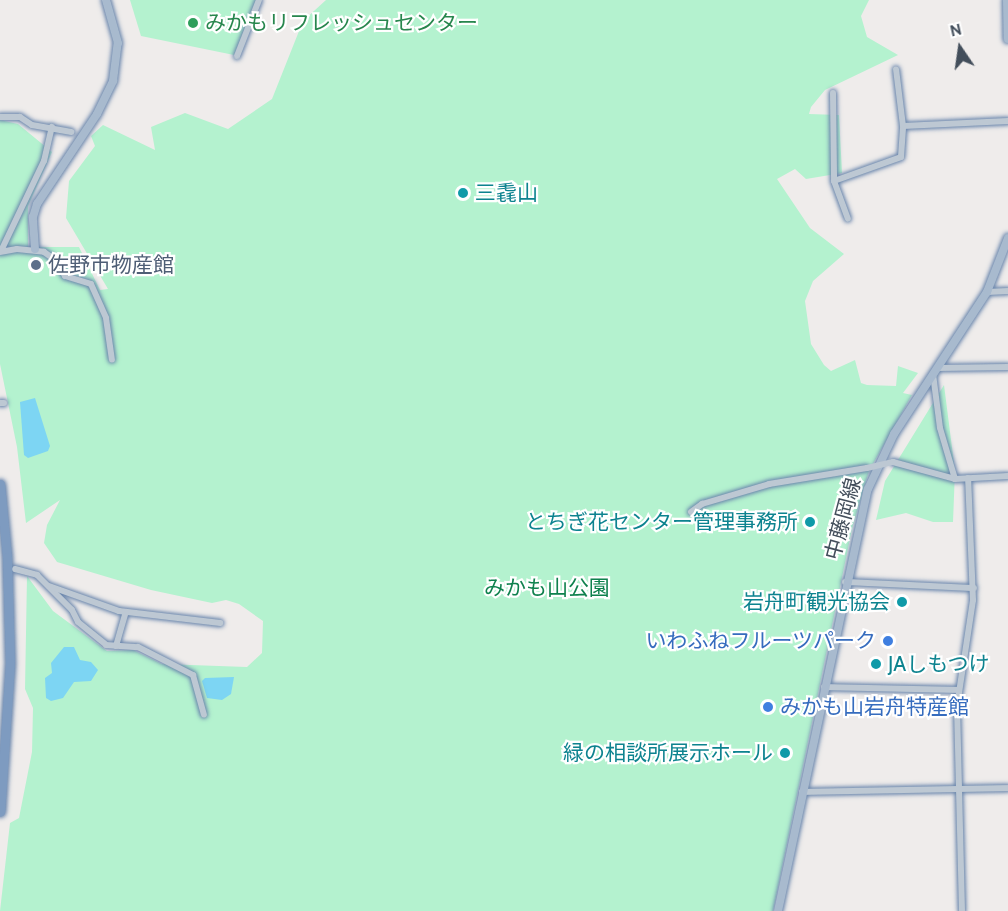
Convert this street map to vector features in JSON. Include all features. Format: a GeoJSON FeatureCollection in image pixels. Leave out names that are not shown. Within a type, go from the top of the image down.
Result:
{"type":"FeatureCollection","features":[{"type":"Feature","properties":{"kind":"highway"},"geometry":{"type":"LineString","coordinates":[[0,484],[10,651],[0,812]]}},
{"type":"Feature","properties":{"kind":"main road"},"geometry":{"type":"LineString","coordinates":[[35,249],[33,217],[37,204],[98,114],[113,81],[117,43],[106,0]]}},
{"type":"Feature","properties":{"kind":"main road"},"geometry":{"type":"LineString","coordinates":[[1007,0],[1008,39]]}},
{"type":"Feature","properties":{"kind":"main road","name":"中藤岡線"},"geometry":{"type":"LineString","coordinates":[[778,911],[823,687],[868,489],[884,453],[934,371],[987,292],[1008,238]]}},
{"type":"Feature","properties":{"kind":"street"},"geometry":{"type":"LineString","coordinates":[[237,56],[259,0]]}},
{"type":"Feature","properties":{"kind":"street"},"geometry":{"type":"LineString","coordinates":[[834,181],[901,157],[903,126],[896,69]]}},
{"type":"Feature","properties":{"kind":"street"},"geometry":{"type":"LineString","coordinates":[[833,93],[834,181],[848,219]]}},
{"type":"Feature","properties":{"kind":"street"},"geometry":{"type":"LineString","coordinates":[[0,117],[20,117],[32,125],[71,132]]}},
{"type":"Feature","properties":{"kind":"street"},"geometry":{"type":"LineString","coordinates":[[903,126],[1008,121]]}},
{"type":"Feature","properties":{"kind":"street"},"geometry":{"type":"LineString","coordinates":[[52,128],[44,161],[1,251],[35,249],[54,258],[65,276],[87,281],[94,288],[106,318],[112,360]]}},
{"type":"Feature","properties":{"kind":"street"},"geometry":{"type":"LineString","coordinates":[[987,292],[1008,291]]}},
{"type":"Feature","properties":{"kind":"street"},"geometry":{"type":"LineString","coordinates":[[955,478],[940,428],[934,371],[1008,367]]}},
{"type":"Feature","properties":{"kind":"street"},"geometry":{"type":"LineString","coordinates":[[691,512],[702,504],[769,484],[893,462],[955,478],[1008,476]]}},
{"type":"Feature","properties":{"kind":"street"},"geometry":{"type":"LineString","coordinates":[[962,911],[958,690],[974,588],[969,478]]}},
{"type":"Feature","properties":{"kind":"street"},"geometry":{"type":"LineString","coordinates":[[15,569],[37,575],[49,586],[78,622],[106,645],[138,647],[193,675],[204,715]]}},
{"type":"Feature","properties":{"kind":"street"},"geometry":{"type":"LineString","coordinates":[[846,582],[974,588]]}},
{"type":"Feature","properties":{"kind":"street"},"geometry":{"type":"LineString","coordinates":[[49,586],[126,612],[220,623]]}},
{"type":"Feature","properties":{"kind":"street"},"geometry":{"type":"LineString","coordinates":[[116,646],[126,612]]}},
{"type":"Feature","properties":{"kind":"street"},"geometry":{"type":"LineString","coordinates":[[823,687],[958,690]]}},
{"type":"Feature","properties":{"kind":"street"},"geometry":{"type":"LineString","coordinates":[[802,792],[1008,788]]}},
{"type":"Feature","properties":{"kind":"green space","name":"みかもリフレッシュセンター"},"geometry":{"type":"Polygon","coordinates":[[[130,0],[257,0],[234,55],[141,36],[130,0]]]}},
{"type":"Feature","properties":{"kind":"green space","name":"みかも山公園"},"geometry":{"type":"Polygon","coordinates":[[[326,0],[869,0],[861,16],[867,37],[898,55],[825,90],[811,107],[809,114],[839,115],[842,173],[806,179],[795,169],[777,179],[810,228],[844,254],[813,281],[805,301],[811,344],[824,365],[831,371],[855,360],[861,383],[867,385],[896,386],[898,366],[918,373],[903,393],[912,395],[869,471],[852,529],[773,911],[0,911],[10,823],[19,818],[32,752],[33,708],[25,689],[27,576],[53,611],[107,651],[133,650],[162,664],[247,667],[262,653],[263,621],[239,604],[226,600],[212,603],[151,590],[57,562],[44,543],[47,525],[60,500],[26,523],[17,447],[0,364],[0,120],[18,124],[52,152],[28,206],[28,247],[79,247],[100,290],[108,289],[66,218],[69,181],[95,146],[91,136],[103,125],[155,150],[151,127],[185,113],[228,129],[272,99],[303,21],[326,0]]]}},
{"type":"Feature","properties":{"kind":"green space"},"geometry":{"type":"Polygon","coordinates":[[[944,385],[955,471],[953,522],[933,522],[906,513],[876,520],[885,481],[944,385]]]}},
{"type":"Feature","properties":{"kind":"water"},"geometry":{"type":"Polygon","coordinates":[[[35,398],[50,446],[48,451],[28,458],[24,455],[20,402],[35,398]]]}},
{"type":"Feature","properties":{"kind":"water"},"geometry":{"type":"Polygon","coordinates":[[[64,647],[74,647],[80,660],[91,662],[98,670],[91,681],[74,682],[63,698],[51,701],[46,698],[45,678],[52,673],[51,663],[64,647]]]}},
{"type":"Feature","properties":{"kind":"water"},"geometry":{"type":"Polygon","coordinates":[[[234,677],[231,694],[222,700],[207,698],[202,681],[205,678],[234,677]]]}},
{"type":"Feature","properties":{"kind":"place","name":"みかもリフレッシュセンター"},"geometry":{"type":"Point","coordinates":[193,23]}},
{"type":"Feature","properties":{"kind":"place","name":"三毳山"},"geometry":{"type":"Point","coordinates":[463,193]}},
{"type":"Feature","properties":{"kind":"place","name":"佐野市物産館"},"geometry":{"type":"Point","coordinates":[36,265]}},
{"type":"Feature","properties":{"kind":"place","name":"とちぎ花センター管理事務所"},"geometry":{"type":"Point","coordinates":[810,522]}},
{"type":"Feature","properties":{"kind":"place","name":"岩舟町観光協会"},"geometry":{"type":"Point","coordinates":[902,602]}},
{"type":"Feature","properties":{"kind":"place","name":"いわふねフルーツパーク"},"geometry":{"type":"Point","coordinates":[888,641]}},
{"type":"Feature","properties":{"kind":"place","name":"JAしもつけ"},"geometry":{"type":"Point","coordinates":[876,664]}},
{"type":"Feature","properties":{"kind":"place","name":"みかも山岩舟特産館"},"geometry":{"type":"Point","coordinates":[768,707]}},
{"type":"Feature","properties":{"kind":"place","name":"緑の相談所展示ホール"},"geometry":{"type":"Point","coordinates":[785,753]}}]}
